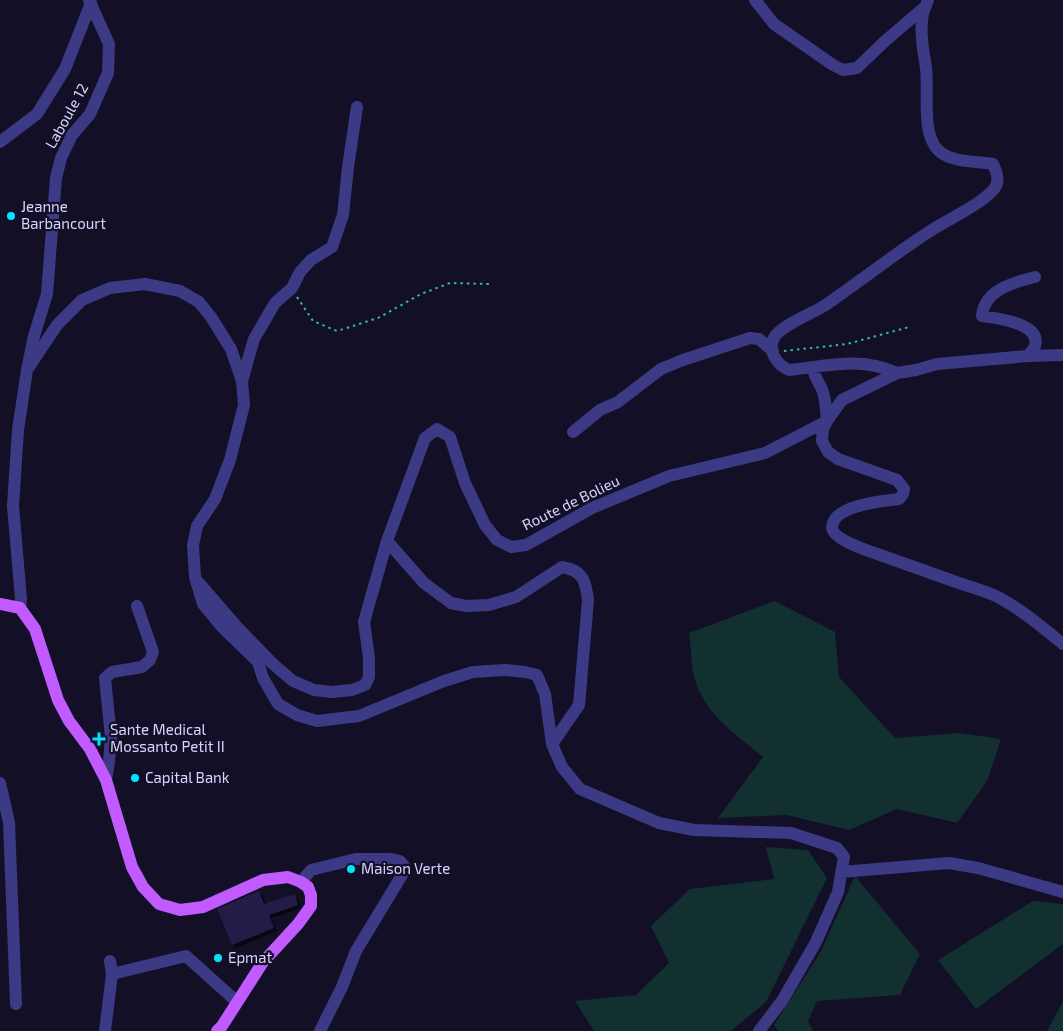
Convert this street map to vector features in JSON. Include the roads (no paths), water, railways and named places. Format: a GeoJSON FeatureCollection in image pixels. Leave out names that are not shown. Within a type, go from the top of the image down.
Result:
{"type":"FeatureCollection","features":[{"type":"Feature","properties":{"kind":"main road"},"geometry":{"type":"LineString","coordinates":[[0,604],[20,608],[35,629],[58,700],[69,721],[90,750],[106,780],[132,867],[143,888],[159,904],[180,910],[203,907],[262,880],[288,877],[308,886],[311,895],[310,906],[298,924],[263,962],[217,1031]]}},
{"type":"Feature","properties":{"kind":"street"},"geometry":{"type":"LineString","coordinates":[[755,0],[774,24],[832,65],[843,70],[857,68],[927,3]]}},
{"type":"Feature","properties":{"kind":"street"},"geometry":{"type":"LineString","coordinates":[[0,142],[37,114],[65,69],[90,1]]}},
{"type":"Feature","properties":{"kind":"street","name":"Laboule 12"},"geometry":{"type":"LineString","coordinates":[[20,608],[21,599],[14,506],[18,430],[34,336],[47,294],[56,178],[61,158],[72,135],[90,114],[108,73],[109,44],[90,1]]}},
{"type":"Feature","properties":{"kind":"street"},"geometry":{"type":"LineString","coordinates":[[897,372],[881,366],[857,362],[790,370],[784,368],[774,359],[773,351],[775,336],[789,325],[822,307],[921,236],[985,197],[995,188],[998,176],[993,164],[955,159],[936,149],[928,127],[926,69],[921,40],[922,22],[927,3]]}},
{"type":"Feature","properties":{"kind":"street"},"geometry":{"type":"LineString","coordinates":[[242,381],[254,339],[275,303],[292,288],[300,272],[312,260],[332,247],[343,215],[357,107]]}},
{"type":"Feature","properties":{"kind":"street"},"geometry":{"type":"LineString","coordinates":[[1028,356],[1035,346],[1034,336],[1024,325],[982,316],[983,308],[994,292],[1015,282],[1035,276]]}},
{"type":"Feature","properties":{"kind":"street"},"geometry":{"type":"LineString","coordinates":[[27,370],[57,325],[82,300],[110,288],[145,284],[180,291],[199,302],[211,317],[231,350],[242,381],[244,405],[238,432],[215,499],[197,526],[193,544],[195,578],[204,604],[221,626],[258,662],[263,678],[278,704],[297,715],[317,721],[358,716],[444,681],[473,672],[505,670],[537,675],[545,694],[552,744],[562,767],[580,789],[659,823],[694,830],[791,833],[837,848],[844,857],[838,892],[816,942],[782,1001],[759,1031]]}},
{"type":"Feature","properties":{"kind":"street"},"geometry":{"type":"LineString","coordinates":[[573,432],[600,410],[618,402],[661,369],[683,360],[750,338],[759,339],[773,351]]}},
{"type":"Feature","properties":{"kind":"street"},"geometry":{"type":"LineString","coordinates":[[1063,355],[936,364],[916,370],[897,372],[842,400],[827,421],[822,435],[822,441],[828,452],[838,459],[897,480],[904,488],[903,494],[898,498],[871,502],[848,510],[833,523],[832,529],[834,533],[842,540],[996,596],[1020,610],[1063,644]]}},
{"type":"Feature","properties":{"kind":"street"},"geometry":{"type":"LineString","coordinates":[[813,368],[815,378],[821,388],[826,404],[827,421]]}},
{"type":"Feature","properties":{"kind":"street","name":"Route de Bolieu"},"geometry":{"type":"LineString","coordinates":[[195,578],[232,621],[273,664],[293,681],[314,690],[332,692],[352,690],[365,685],[369,677],[369,658],[364,622],[387,541],[425,438],[437,429],[450,437],[465,483],[485,525],[497,540],[511,547],[526,544],[592,508],[669,476],[765,453],[827,421]]}},
{"type":"Feature","properties":{"kind":"street"},"geometry":{"type":"LineString","coordinates":[[387,541],[424,583],[450,603],[466,606],[489,605],[516,597],[562,567],[569,568],[579,574],[586,583],[588,600],[578,706],[552,744]]}},
{"type":"Feature","properties":{"kind":"street"},"geometry":{"type":"LineString","coordinates":[[106,780],[112,737],[105,678],[112,672],[142,667],[150,660],[152,652],[138,606]]}},
{"type":"Feature","properties":{"kind":"street"},"geometry":{"type":"LineString","coordinates":[[0,783],[8,822],[16,1004]]}},
{"type":"Feature","properties":{"kind":"street"},"geometry":{"type":"LineString","coordinates":[[301,882],[311,870],[356,859],[391,859],[400,861],[404,866],[402,875],[356,951],[342,987],[320,1031]]}},
{"type":"Feature","properties":{"kind":"street"},"geometry":{"type":"LineString","coordinates":[[841,872],[949,863],[978,868],[1063,892]]}},
{"type":"Feature","properties":{"kind":"street"},"geometry":{"type":"LineString","coordinates":[[112,974],[186,956],[236,1002]]}},
{"type":"Feature","properties":{"kind":"street"},"geometry":{"type":"LineString","coordinates":[[105,1031],[112,974],[110,961]]}},
{"type":"Feature","properties":{"kind":"place","name":"Jeanne Barbancourt"},"geometry":{"type":"Point","coordinates":[11,216]}},
{"type":"Feature","properties":{"kind":"place","name":"Sante Medical Mossanto Petit II"},"geometry":{"type":"Point","coordinates":[99,739]}},
{"type":"Feature","properties":{"kind":"place","name":"Capital Bank"},"geometry":{"type":"Point","coordinates":[135,778]}},
{"type":"Feature","properties":{"kind":"place","name":"Maison Verte"},"geometry":{"type":"Point","coordinates":[351,869]}},
{"type":"Feature","properties":{"kind":"place","name":"Epmat"},"geometry":{"type":"Point","coordinates":[218,958]}}]}
